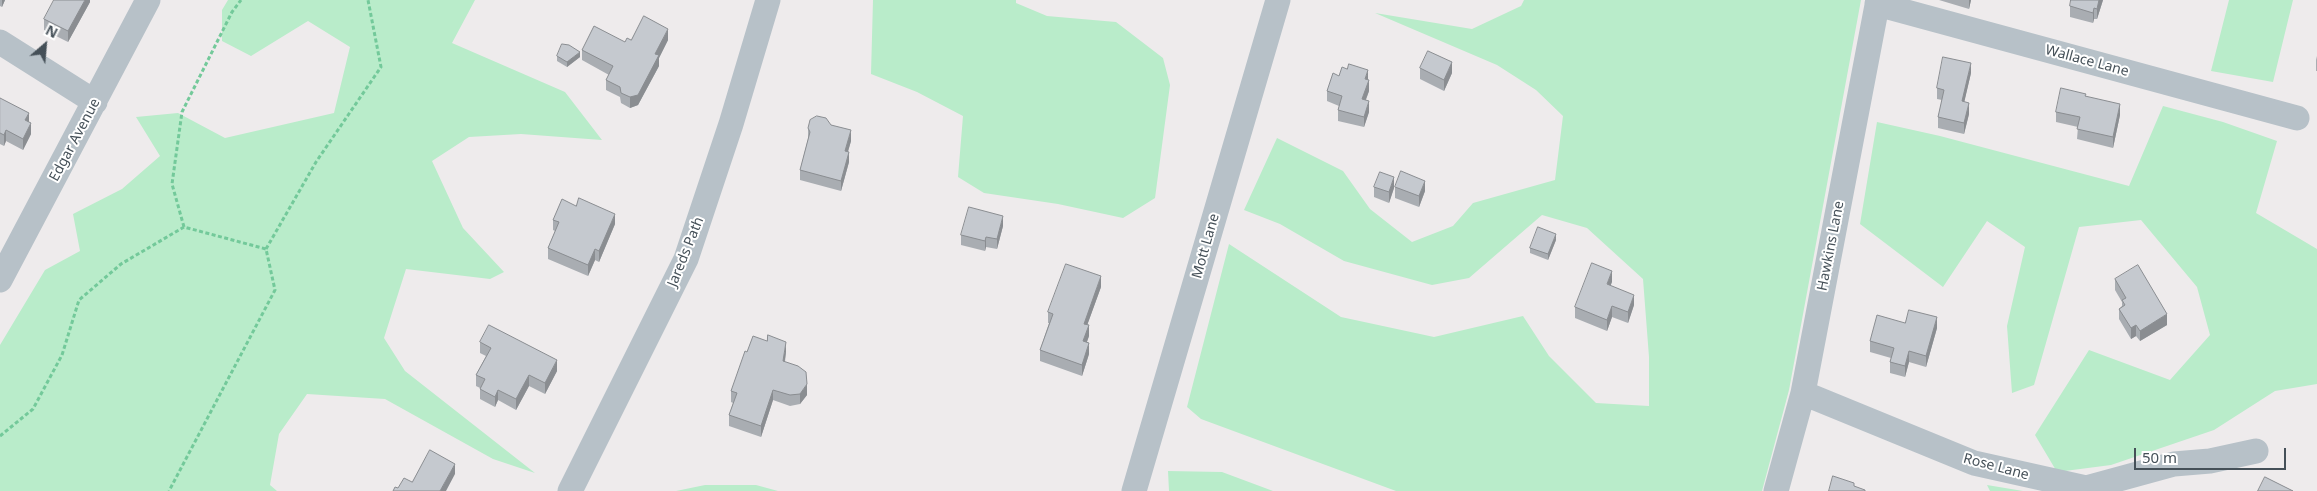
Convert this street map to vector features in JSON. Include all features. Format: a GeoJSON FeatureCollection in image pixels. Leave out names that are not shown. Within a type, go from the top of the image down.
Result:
{"type":"FeatureCollection","features":[{"type":"Feature","properties":{"kind":"street","name":"Edgar Avenue"},"geometry":{"type":"LineString","coordinates":[[0,280],[148,0]]}},
{"type":"Feature","properties":{"kind":"street","name":"Jareds Path"},"geometry":{"type":"LineString","coordinates":[[570,491],[686,259],[731,124],[768,0]]}},
{"type":"Feature","properties":{"kind":"street","name":"Mott Lane"},"geometry":{"type":"LineString","coordinates":[[1134,491],[1278,0]]}},
{"type":"Feature","properties":{"kind":"street","name":"Wallace Lane"},"geometry":{"type":"LineString","coordinates":[[1878,2],[2297,118]]}},
{"type":"Feature","properties":{"kind":"street","name":"Hawkins Lane"},"geometry":{"type":"LineString","coordinates":[[1776,491],[1803,393],[1878,2]]}},
{"type":"Feature","properties":{"kind":"street"},"geometry":{"type":"LineString","coordinates":[[0,42],[95,102]]}},
{"type":"Feature","properties":{"kind":"street","name":"Rose Lane"},"geometry":{"type":"LineString","coordinates":[[1803,393],[1974,464],[2086,488],[2174,464],[2210,461],[2256,451]]}},
{"type":"Feature","properties":{"kind":"path"},"geometry":{"type":"LineString","coordinates":[[184,227],[172,184],[182,112],[232,12],[241,0]]}},
{"type":"Feature","properties":{"kind":"path"},"geometry":{"type":"LineString","coordinates":[[169,491],[275,290],[266,248],[316,162],[381,67],[368,0]]}},
{"type":"Feature","properties":{"kind":"path"},"geometry":{"type":"LineString","coordinates":[[0,436],[34,409],[62,355],[79,300],[121,264],[184,227],[266,248]]}},
{"type":"Feature","properties":{"kind":"green space"},"geometry":{"type":"Polygon","coordinates":[[[228,0],[475,0],[452,43],[565,92],[602,140],[521,134],[469,137],[432,161],[463,228],[504,272],[490,279],[406,269],[384,338],[405,371],[535,473],[493,459],[385,399],[307,394],[279,434],[270,485],[277,491],[0,491],[0,345],[45,270],[80,251],[73,214],[122,189],[160,156],[136,117],[178,113],[225,138],[334,113],[350,47],[308,21],[251,56],[222,41],[222,10],[228,0]]]}},
{"type":"Feature","properties":{"kind":"green space"},"geometry":{"type":"Polygon","coordinates":[[[873,0],[1016,0],[1016,3],[1047,16],[1116,22],[1163,58],[1170,85],[1155,198],[1123,218],[1058,204],[984,193],[958,177],[963,116],[917,92],[871,74],[873,0]]]}},
{"type":"Feature","properties":{"kind":"green space"},"geometry":{"type":"Polygon","coordinates":[[[1524,0],[1861,0],[1789,390],[1762,491],[1396,491],[1201,419],[1187,407],[1229,244],[1341,317],[1434,337],[1523,316],[1549,356],[1596,403],[1649,406],[1649,357],[1643,279],[1587,228],[1542,215],[1469,278],[1432,285],[1344,261],[1280,224],[1244,210],[1277,138],[1343,171],[1370,209],[1412,242],[1453,226],[1473,203],[1555,180],[1563,116],[1536,90],[1497,65],[1375,13],[1472,29],[1521,6],[1524,0]]]}},
{"type":"Feature","properties":{"kind":"green space"},"geometry":{"type":"Polygon","coordinates":[[[2229,0],[2293,0],[2273,82],[2211,71],[2229,0]]]}},
{"type":"Feature","properties":{"kind":"green space"},"geometry":{"type":"Polygon","coordinates":[[[2163,106],[2223,122],[2277,141],[2256,213],[2317,249],[2317,384],[2275,391],[2214,430],[2111,465],[2057,472],[2035,435],[2089,350],[2170,380],[2210,335],[2197,287],[2141,220],[2079,227],[2034,385],[2012,393],[2007,326],[2025,247],[1987,221],[1943,287],[1860,224],[1877,122],[1940,136],[2129,186],[2163,106]]]}},
{"type":"Feature","properties":{"kind":"green space"},"geometry":{"type":"Polygon","coordinates":[[[1168,471],[1222,472],[1273,491],[1169,491],[1168,471]]]}},
{"type":"Feature","properties":{"kind":"green space"},"geometry":{"type":"Polygon","coordinates":[[[705,485],[756,485],[778,491],[676,491],[705,485]]]}},
{"type":"Feature","properties":{"kind":"green space"},"geometry":{"type":"Polygon","coordinates":[[[1987,485],[2023,491],[1990,491],[1987,485]]]}},
{"type":"Feature","properties":{"kind":"building"},"geometry":{"type":"Polygon","coordinates":[[[54,0],[85,0],[68,31],[44,19],[54,0]]]}},
{"type":"Feature","properties":{"kind":"building"},"geometry":{"type":"Polygon","coordinates":[[[2071,0],[2099,0],[2097,9],[2094,8],[2093,13],[2070,6],[2071,0]]]}},
{"type":"Feature","properties":{"kind":"building"},"geometry":{"type":"Polygon","coordinates":[[[644,16],[668,29],[655,54],[659,55],[638,95],[630,97],[621,93],[620,87],[606,80],[613,66],[582,50],[594,26],[625,42],[627,38],[631,40],[644,16]]]}},
{"type":"Feature","properties":{"kind":"building"},"geometry":{"type":"Polygon","coordinates":[[[562,44],[569,45],[580,52],[567,62],[557,56],[562,44]]]}},
{"type":"Feature","properties":{"kind":"building"},"geometry":{"type":"Polygon","coordinates":[[[1428,51],[1452,62],[1444,80],[1420,68],[1428,51]]]}},
{"type":"Feature","properties":{"kind":"building"},"geometry":{"type":"Polygon","coordinates":[[[1943,57],[1971,63],[1962,101],[1969,103],[1964,123],[1938,117],[1944,90],[1937,88],[1943,57]]]}},
{"type":"Feature","properties":{"kind":"building"},"geometry":{"type":"Polygon","coordinates":[[[1349,64],[1368,70],[1365,79],[1369,80],[1362,99],[1369,101],[1364,117],[1338,110],[1342,96],[1327,91],[1333,73],[1339,76],[1342,67],[1347,69],[1349,64]]]}},
{"type":"Feature","properties":{"kind":"building"},"geometry":{"type":"Polygon","coordinates":[[[2061,88],[2120,104],[2113,137],[2077,129],[2080,117],[2056,112],[2061,88]]]}},
{"type":"Feature","properties":{"kind":"building"},"geometry":{"type":"Polygon","coordinates":[[[0,98],[29,113],[25,120],[31,123],[23,139],[6,130],[4,135],[0,133],[0,98]]]}},
{"type":"Feature","properties":{"kind":"building"},"geometry":{"type":"Polygon","coordinates":[[[817,116],[826,118],[831,125],[851,130],[845,151],[849,152],[841,181],[800,170],[810,132],[808,128],[810,120],[817,116]]]}},
{"type":"Feature","properties":{"kind":"building"},"geometry":{"type":"Polygon","coordinates":[[[1401,171],[1425,181],[1419,196],[1395,187],[1401,171]]]}},
{"type":"Feature","properties":{"kind":"building"},"geometry":{"type":"Polygon","coordinates":[[[1380,172],[1394,177],[1389,192],[1374,187],[1380,172]]]}},
{"type":"Feature","properties":{"kind":"building"},"geometry":{"type":"Polygon","coordinates":[[[579,198],[615,214],[599,251],[595,249],[588,265],[548,248],[559,222],[553,220],[562,199],[576,206],[579,198]]]}},
{"type":"Feature","properties":{"kind":"building"},"geometry":{"type":"Polygon","coordinates":[[[969,207],[1003,216],[997,239],[986,237],[985,241],[961,235],[969,207]]]}},
{"type":"Feature","properties":{"kind":"building"},"geometry":{"type":"Polygon","coordinates":[[[1538,227],[1556,234],[1548,254],[1530,248],[1538,227]]]}},
{"type":"Feature","properties":{"kind":"building"},"geometry":{"type":"Polygon","coordinates":[[[1592,263],[1612,271],[1607,284],[1634,295],[1628,312],[1612,306],[1607,320],[1575,307],[1592,263]]]}},
{"type":"Feature","properties":{"kind":"building"},"geometry":{"type":"Polygon","coordinates":[[[1066,264],[1101,276],[1084,324],[1089,325],[1083,341],[1089,343],[1082,365],[1040,350],[1053,314],[1048,312],[1066,264]]]}},
{"type":"Feature","properties":{"kind":"building"},"geometry":{"type":"Polygon","coordinates":[[[2138,265],[2167,314],[2140,331],[2136,325],[2131,328],[2119,309],[2125,305],[2122,300],[2126,298],[2115,279],[2138,265]]]}},
{"type":"Feature","properties":{"kind":"building"},"geometry":{"type":"Polygon","coordinates":[[[1909,310],[1937,317],[1926,356],[1909,351],[1905,366],[1890,362],[1894,348],[1870,341],[1877,315],[1905,323],[1909,310]]]}},
{"type":"Feature","properties":{"kind":"building"},"geometry":{"type":"Polygon","coordinates":[[[489,325],[557,360],[545,383],[529,375],[516,399],[498,390],[495,397],[480,389],[485,379],[476,375],[491,348],[480,342],[489,325]]]}},
{"type":"Feature","properties":{"kind":"building"},"geometry":{"type":"Polygon","coordinates":[[[768,335],[786,342],[783,361],[798,366],[806,372],[807,384],[800,394],[790,395],[773,390],[761,426],[729,415],[737,393],[731,391],[745,351],[747,352],[753,336],[767,341],[768,335]]]}},
{"type":"Feature","properties":{"kind":"building"},"geometry":{"type":"Polygon","coordinates":[[[430,450],[455,464],[440,491],[393,491],[395,487],[398,488],[404,478],[412,482],[430,450]]]}},
{"type":"Feature","properties":{"kind":"building"},"geometry":{"type":"Polygon","coordinates":[[[1833,476],[1854,483],[1854,486],[1865,491],[1829,491],[1833,476]]]}},
{"type":"Feature","properties":{"kind":"building"},"geometry":{"type":"Polygon","coordinates":[[[2265,477],[2293,491],[2258,491],[2265,477]]]}}]}
